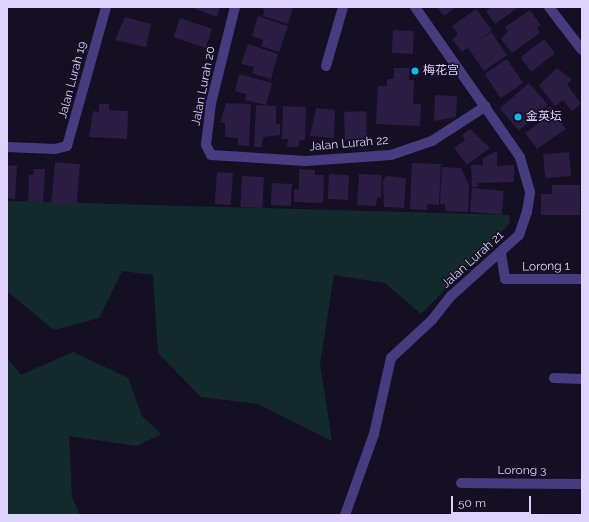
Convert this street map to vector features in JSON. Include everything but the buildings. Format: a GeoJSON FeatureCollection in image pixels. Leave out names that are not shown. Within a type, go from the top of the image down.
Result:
{"type":"FeatureCollection","features":[{"type":"Feature","properties":{"kind":"street","name":"Jalan Lurah 19"},"geometry":{"type":"LineString","coordinates":[[7,146],[54,149],[67,146],[72,138],[106,7]]}},
{"type":"Feature","properties":{"kind":"street","name":"Jalan Lurah 20"},"geometry":{"type":"LineString","coordinates":[[226,158],[211,155],[206,145],[211,103],[235,7]]}},
{"type":"Feature","properties":{"kind":"street"},"geometry":{"type":"LineString","coordinates":[[326,66],[343,7]]}},
{"type":"Feature","properties":{"kind":"street","name":"Jalan Lurah 21"},"geometry":{"type":"LineString","coordinates":[[345,515],[374,434],[391,358],[432,320],[451,296],[501,253],[519,235],[530,192],[520,157],[486,106],[415,7]]}},
{"type":"Feature","properties":{"kind":"street"},"geometry":{"type":"LineString","coordinates":[[549,7],[582,50]]}},
{"type":"Feature","properties":{"kind":"street","name":"Jalan Lurah 22"},"geometry":{"type":"LineString","coordinates":[[226,158],[306,161],[391,155],[432,141],[486,106]]}},
{"type":"Feature","properties":{"kind":"street","name":"Lorong 1"},"geometry":{"type":"LineString","coordinates":[[501,253],[503,278],[510,280],[582,279]]}},
{"type":"Feature","properties":{"kind":"street"},"geometry":{"type":"LineString","coordinates":[[554,378],[582,378]]}},
{"type":"Feature","properties":{"kind":"street","name":"Lorong 3"},"geometry":{"type":"LineString","coordinates":[[461,483],[582,484]]}},
{"type":"Feature","properties":{"kind":"green space"},"geometry":{"type":"Polygon","coordinates":[[[7,201],[510,215],[509,224],[421,314],[385,283],[334,275],[320,364],[332,441],[258,404],[201,397],[158,353],[153,275],[122,271],[99,318],[54,330],[7,291],[7,201]]]}},
{"type":"Feature","properties":{"kind":"green space"},"geometry":{"type":"Polygon","coordinates":[[[73,352],[128,378],[142,416],[161,434],[137,446],[69,436],[72,497],[80,515],[7,515],[7,358],[21,375],[73,352]]]}},
{"type":"Feature","properties":{"kind":"place","name":"梅花宫"},"geometry":{"type":"Point","coordinates":[415,71]}},
{"type":"Feature","properties":{"kind":"place","name":"金英坛"},"geometry":{"type":"Point","coordinates":[518,117]}}]}
